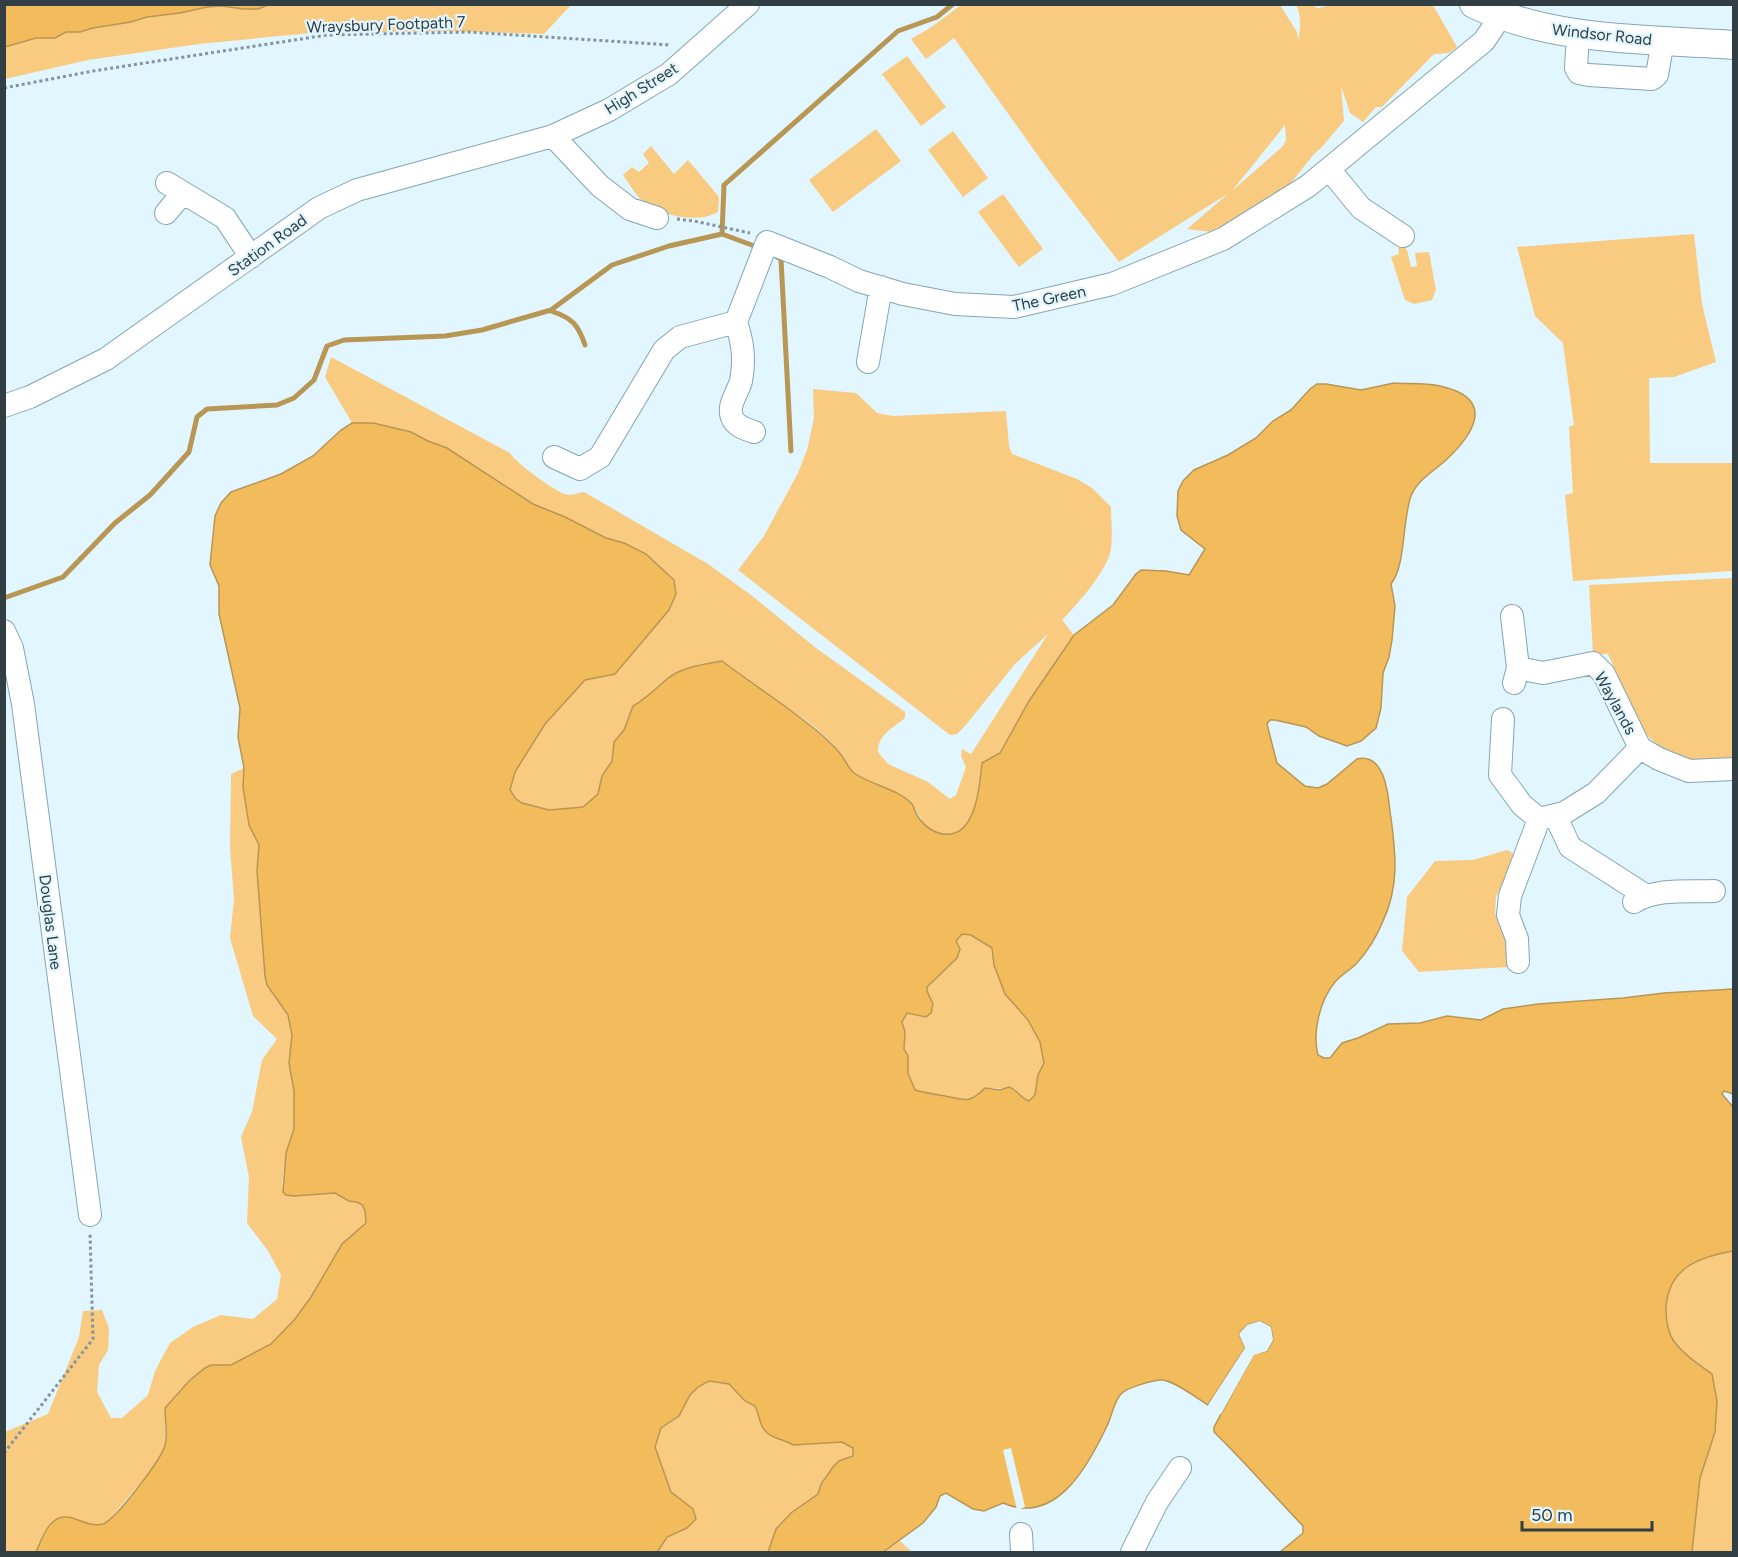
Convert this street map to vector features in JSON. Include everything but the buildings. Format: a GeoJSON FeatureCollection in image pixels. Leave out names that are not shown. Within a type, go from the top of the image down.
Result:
{"type":"FeatureCollection","features":[{"type":"Feature","properties":{"kind":"main road","name":"Windsor Road"},"geometry":{"type":"LineString","coordinates":[[1474,4],[1500,17],[1578,34],[1734,45]]}},
{"type":"Feature","properties":{"kind":"street","name":"High Street"},"geometry":{"type":"LineString","coordinates":[[553,136],[609,110],[669,75],[748,4]]}},
{"type":"Feature","properties":{"kind":"street","name":"The Green"},"geometry":{"type":"LineString","coordinates":[[767,242],[859,281],[903,294],[955,304],[1014,307],[1112,284],[1224,239],[1308,186],[1485,41],[1500,17]]}},
{"type":"Feature","properties":{"kind":"street"},"geometry":{"type":"LineString","coordinates":[[1578,34],[1576,68],[1579,73],[1589,75],[1652,79],[1657,75],[1663,40]]}},
{"type":"Feature","properties":{"kind":"street"},"geometry":{"type":"LineString","coordinates":[[553,136],[600,186],[630,209],[657,218]]}},
{"type":"Feature","properties":{"kind":"street","name":"Station Road"},"geometry":{"type":"LineString","coordinates":[[5,404],[30,397],[106,359],[319,208],[357,190],[553,136]]}},
{"type":"Feature","properties":{"kind":"street"},"geometry":{"type":"LineString","coordinates":[[1329,169],[1361,208],[1403,236]]}},
{"type":"Feature","properties":{"kind":"street"},"geometry":{"type":"LineString","coordinates":[[166,213],[175,188],[225,218],[251,257]]}},
{"type":"Feature","properties":{"kind":"street"},"geometry":{"type":"LineString","coordinates":[[754,432],[738,426],[730,410],[740,384],[744,359],[743,343],[736,322],[767,242]]}},
{"type":"Feature","properties":{"kind":"street"},"geometry":{"type":"LineString","coordinates":[[868,362],[881,287]]}},
{"type":"Feature","properties":{"kind":"street"},"geometry":{"type":"LineString","coordinates":[[554,457],[579,468],[600,458],[664,350],[680,337],[736,322]]}},
{"type":"Feature","properties":{"kind":"street","name":"Waylands"},"geometry":{"type":"LineString","coordinates":[[1512,616],[1516,676],[1593,663],[1604,675],[1640,748],[1659,759],[1689,771],[1734,769]]}},
{"type":"Feature","properties":{"kind":"street","name":"Douglas Lane"},"geometry":{"type":"LineString","coordinates":[[4,631],[12,648],[23,704],[90,1215]]}},
{"type":"Feature","properties":{"kind":"street"},"geometry":{"type":"LineString","coordinates":[[1503,719],[1500,775],[1522,805],[1547,817],[1570,847],[1638,899],[1664,892],[1714,891]]}},
{"type":"Feature","properties":{"kind":"street","name":"Waylands"},"geometry":{"type":"LineString","coordinates":[[1547,817],[1564,813],[1596,793],[1640,748]]}},
{"type":"Feature","properties":{"kind":"street"},"geometry":{"type":"LineString","coordinates":[[1522,950],[1508,915],[1510,896],[1547,817]]}},
{"type":"Feature","properties":{"kind":"street"},"geometry":{"type":"LineString","coordinates":[[1132,1552],[1157,1502],[1180,1468]]}},
{"type":"Feature","properties":{"kind":"path","name":"Wraysbury Footpath 7"},"geometry":{"type":"LineString","coordinates":[[4,88],[93,71],[327,35],[468,32],[699,47]]}},
{"type":"Feature","properties":{"kind":"path"},"geometry":{"type":"LineString","coordinates":[[657,218],[694,221],[749,232],[767,242]]}},
{"type":"Feature","properties":{"kind":"path"},"geometry":{"type":"LineString","coordinates":[[4,1453],[93,1339],[90,1215]]}},
{"type":"Feature","properties":{"kind":"shaded area"},"geometry":{"type":"Polygon","coordinates":[[[5,4],[268,5],[258,9],[207,7],[80,32],[66,32],[55,38],[36,38],[5,47],[5,4]]]}},
{"type":"Feature","properties":{"kind":"shaded area"},"geometry":{"type":"Polygon","coordinates":[[[268,4],[571,5],[544,34],[452,31],[311,33],[199,44],[88,60],[5,79],[5,47],[36,38],[55,38],[66,32],[80,32],[207,7],[258,9],[268,4]]]}},
{"type":"Feature","properties":{"kind":"shaded area"},"geometry":{"type":"Polygon","coordinates":[[[1327,4],[1429,4],[1434,7],[1457,47],[1449,53],[1434,54],[1382,107],[1376,107],[1363,122],[1350,113],[1341,86],[1344,121],[1286,189],[1211,232],[1187,229],[1229,193],[1119,262],[1049,171],[954,38],[926,59],[911,39],[961,5],[1280,5],[1297,32],[1298,40],[1300,22],[1296,5],[1324,7],[1327,4]],[[1285,125],[1232,191],[1283,146],[1286,140],[1285,125]]]}},
{"type":"Feature","properties":{"kind":"shaded area"},"geometry":{"type":"Polygon","coordinates":[[[907,56],[946,107],[921,126],[882,74],[907,56]]]}},
{"type":"Feature","properties":{"kind":"shaded area"},"geometry":{"type":"Polygon","coordinates":[[[876,129],[901,161],[833,212],[809,180],[876,129]]]}},
{"type":"Feature","properties":{"kind":"shaded area"},"geometry":{"type":"Polygon","coordinates":[[[953,131],[988,178],[963,197],[928,150],[953,131]]]}},
{"type":"Feature","properties":{"kind":"shaded area"},"geometry":{"type":"Polygon","coordinates":[[[651,146],[674,174],[688,160],[719,197],[718,212],[710,216],[679,217],[659,211],[640,198],[623,175],[632,167],[639,172],[649,163],[643,154],[651,146]]]}},
{"type":"Feature","properties":{"kind":"shaded area"},"geometry":{"type":"Polygon","coordinates":[[[1003,194],[1043,249],[1019,267],[978,212],[1003,194]]]}},
{"type":"Feature","properties":{"kind":"shaded area"},"geometry":{"type":"Polygon","coordinates":[[[1694,234],[1702,304],[1716,362],[1674,377],[1649,378],[1650,463],[1733,463],[1733,571],[1573,581],[1565,495],[1573,493],[1569,427],[1574,425],[1563,343],[1535,316],[1517,247],[1694,234]]]}},
{"type":"Feature","properties":{"kind":"shaded area"},"geometry":{"type":"Polygon","coordinates":[[[1402,244],[1407,250],[1411,267],[1417,266],[1415,253],[1429,252],[1436,290],[1432,300],[1414,304],[1405,300],[1391,257],[1399,254],[1398,248],[1402,244]]]}},
{"type":"Feature","properties":{"kind":"shaded area"},"geometry":{"type":"Polygon","coordinates":[[[331,357],[510,453],[527,469],[560,492],[570,495],[584,492],[708,564],[751,595],[816,648],[905,712],[905,718],[883,736],[878,752],[888,764],[928,782],[950,799],[956,795],[966,767],[961,756],[962,749],[971,754],[1048,634],[1015,664],[965,726],[957,734],[950,735],[738,570],[764,536],[798,473],[807,450],[814,418],[813,389],[856,393],[877,413],[893,416],[1006,411],[1009,446],[1012,454],[1077,479],[1092,488],[1111,507],[1110,554],[1094,583],[1062,620],[1074,635],[1029,701],[1000,753],[982,763],[976,804],[967,824],[960,831],[952,834],[934,832],[907,801],[891,790],[864,779],[849,768],[839,751],[809,723],[774,700],[700,664],[668,678],[648,697],[633,706],[624,730],[614,742],[612,761],[603,776],[598,794],[583,807],[549,811],[516,799],[510,790],[515,772],[545,724],[585,680],[615,674],[669,610],[676,594],[624,543],[606,538],[533,504],[447,448],[411,432],[373,423],[352,423],[325,377],[331,357]]]}},
{"type":"Feature","properties":{"kind":"shaded area"},"geometry":{"type":"Polygon","coordinates":[[[1394,383],[1440,386],[1457,391],[1468,399],[1474,407],[1475,417],[1472,427],[1457,449],[1422,480],[1411,496],[1402,554],[1396,576],[1391,584],[1395,606],[1392,640],[1383,673],[1381,708],[1376,728],[1361,741],[1347,746],[1319,736],[1306,727],[1275,720],[1270,720],[1267,724],[1277,763],[1305,786],[1318,788],[1327,784],[1357,759],[1363,758],[1377,765],[1385,780],[1388,794],[1395,858],[1392,896],[1371,944],[1356,964],[1335,982],[1325,998],[1317,1027],[1318,1055],[1330,1058],[1342,1043],[1388,1024],[1420,1023],[1447,1016],[1481,1020],[1503,1009],[1538,1004],[1733,989],[1733,1094],[1724,1091],[1722,1094],[1733,1107],[1733,1251],[1697,1261],[1679,1274],[1668,1294],[1666,1308],[1673,1340],[1696,1363],[1712,1374],[1717,1401],[1715,1432],[1700,1478],[1692,1552],[1280,1552],[1303,1533],[1303,1526],[1214,1432],[1214,1427],[1254,1354],[1267,1351],[1273,1340],[1271,1327],[1260,1321],[1247,1325],[1239,1334],[1245,1348],[1208,1405],[1166,1381],[1157,1380],[1129,1389],[1117,1400],[1107,1426],[1080,1474],[1054,1499],[1039,1506],[1022,1508],[1003,1503],[984,1511],[973,1509],[946,1493],[940,1496],[936,1507],[923,1523],[883,1552],[768,1552],[776,1529],[791,1513],[818,1494],[821,1484],[833,1467],[839,1461],[853,1456],[853,1448],[842,1442],[793,1445],[775,1438],[764,1429],[755,1406],[745,1401],[729,1384],[709,1381],[690,1395],[679,1416],[661,1428],[655,1447],[671,1492],[693,1509],[696,1519],[687,1528],[667,1537],[658,1551],[36,1552],[47,1529],[61,1517],[69,1517],[94,1525],[103,1524],[109,1520],[127,1501],[162,1452],[166,1436],[165,1408],[190,1380],[205,1368],[211,1365],[231,1365],[271,1344],[295,1319],[311,1297],[342,1244],[366,1223],[365,1210],[362,1205],[335,1193],[294,1196],[283,1192],[286,1153],[294,1129],[294,1091],[289,1063],[292,1035],[288,1015],[267,985],[265,976],[257,871],[259,845],[249,825],[243,787],[244,768],[238,737],[240,708],[219,614],[219,586],[210,565],[215,516],[221,503],[231,492],[281,474],[313,456],[352,423],[373,423],[411,432],[447,448],[533,504],[646,554],[674,580],[676,594],[669,610],[615,674],[585,680],[545,724],[515,772],[510,790],[522,803],[549,810],[583,807],[598,794],[602,776],[612,761],[614,742],[624,730],[633,706],[673,675],[693,667],[722,661],[822,735],[840,753],[854,773],[905,798],[931,830],[941,834],[951,834],[960,831],[972,815],[976,804],[982,763],[1000,753],[1029,701],[1074,635],[1113,605],[1141,570],[1189,575],[1205,549],[1181,530],[1177,516],[1178,491],[1183,481],[1194,470],[1228,455],[1256,438],[1273,421],[1291,410],[1317,384],[1361,390],[1394,383]],[[962,934],[956,941],[960,949],[957,958],[927,987],[933,1004],[931,1013],[926,1017],[907,1013],[902,1022],[905,1032],[904,1049],[908,1056],[908,1073],[915,1090],[922,1092],[966,1100],[975,1097],[985,1088],[1000,1090],[1009,1087],[1029,1101],[1035,1095],[1038,1075],[1044,1063],[1040,1042],[1028,1020],[1005,994],[994,965],[992,948],[971,935],[962,934]]]}},
{"type":"Feature","properties":{"kind":"shaded area"},"geometry":{"type":"Polygon","coordinates":[[[1733,578],[1733,760],[1690,762],[1673,756],[1657,745],[1642,730],[1608,654],[1593,654],[1589,585],[1733,578]]]}},
{"type":"Feature","properties":{"kind":"shaded area"},"geometry":{"type":"Polygon","coordinates":[[[244,768],[249,825],[259,845],[257,871],[267,985],[288,1015],[292,1035],[289,1063],[294,1091],[294,1129],[286,1153],[282,1185],[294,1196],[335,1193],[349,1201],[357,1202],[365,1210],[366,1223],[342,1244],[311,1297],[295,1319],[271,1344],[231,1365],[211,1365],[205,1368],[165,1408],[165,1444],[162,1454],[146,1479],[108,1521],[90,1525],[66,1517],[44,1532],[36,1552],[5,1552],[5,1432],[48,1414],[79,1337],[83,1311],[102,1310],[109,1328],[108,1350],[99,1365],[97,1392],[111,1418],[122,1418],[148,1395],[155,1371],[170,1343],[193,1327],[221,1315],[253,1319],[277,1299],[281,1275],[268,1251],[247,1223],[249,1177],[241,1137],[252,1112],[262,1060],[277,1039],[253,1016],[230,938],[234,899],[230,848],[231,774],[244,768]]]}},
{"type":"Feature","properties":{"kind":"shaded area"},"geometry":{"type":"Polygon","coordinates":[[[1507,850],[1516,855],[1496,897],[1495,913],[1505,939],[1508,967],[1419,972],[1402,951],[1407,897],[1435,861],[1473,860],[1507,850]]]}},
{"type":"Feature","properties":{"kind":"shaded area"},"geometry":{"type":"Polygon","coordinates":[[[962,934],[971,935],[992,948],[994,965],[1005,994],[1028,1020],[1040,1042],[1044,1063],[1038,1075],[1035,1095],[1029,1101],[1022,1099],[1015,1089],[985,1088],[975,1097],[966,1100],[922,1092],[915,1090],[908,1073],[908,1056],[904,1049],[905,1032],[902,1022],[907,1012],[926,1017],[927,987],[957,958],[960,949],[956,941],[962,934]]]}},
{"type":"Feature","properties":{"kind":"shaded area"},"geometry":{"type":"Polygon","coordinates":[[[1733,1251],[1733,1552],[1692,1552],[1700,1478],[1715,1432],[1712,1374],[1696,1363],[1673,1340],[1666,1308],[1668,1294],[1679,1274],[1697,1261],[1733,1251]]]}},
{"type":"Feature","properties":{"kind":"shaded area"},"geometry":{"type":"Polygon","coordinates":[[[709,1381],[729,1384],[745,1401],[755,1406],[760,1422],[767,1432],[775,1437],[793,1445],[842,1442],[853,1448],[853,1456],[839,1461],[821,1484],[818,1494],[791,1513],[776,1528],[768,1552],[652,1552],[658,1551],[667,1537],[687,1528],[693,1509],[671,1492],[655,1447],[661,1428],[679,1416],[690,1395],[698,1386],[709,1381]]]}},
{"type":"Feature","properties":{"kind":"shaded area"},"geometry":{"type":"Polygon","coordinates":[[[900,1541],[912,1552],[883,1552],[900,1541]]]}},
{"type":"Feature","properties":{"kind":"pier"},"geometry":{"type":"Polygon","coordinates":[[[1260,1321],[1271,1327],[1273,1340],[1267,1351],[1254,1355],[1221,1414],[1219,1412],[1251,1353],[1265,1349],[1270,1340],[1268,1329],[1259,1324],[1249,1328],[1243,1335],[1247,1349],[1211,1407],[1208,1405],[1245,1348],[1239,1334],[1247,1325],[1260,1321]]]}},
{"type":"Feature","properties":{"kind":"pier"},"geometry":{"type":"Polygon","coordinates":[[[1011,1448],[1025,1507],[1017,1510],[1003,1450],[1011,1448]]]}},
{"type":"Feature","properties":{"kind":"waterway"},"geometry":{"type":"LineString","coordinates":[[722,234],[724,185],[898,31],[937,17],[953,4]]}},
{"type":"Feature","properties":{"kind":"waterway"},"geometry":{"type":"LineString","coordinates":[[4,598],[63,577],[115,523],[150,495],[189,452],[197,417],[207,409],[277,405],[294,398],[314,380],[327,346],[344,340],[445,336],[482,330],[551,310],[612,265],[669,246],[722,234],[757,247]]}},
{"type":"Feature","properties":{"kind":"waterway"},"geometry":{"type":"LineString","coordinates":[[777,257],[781,259],[791,451]]}},
{"type":"Feature","properties":{"kind":"waterway"},"geometry":{"type":"LineString","coordinates":[[551,311],[564,316],[573,323],[580,332],[585,345]]}}]}
